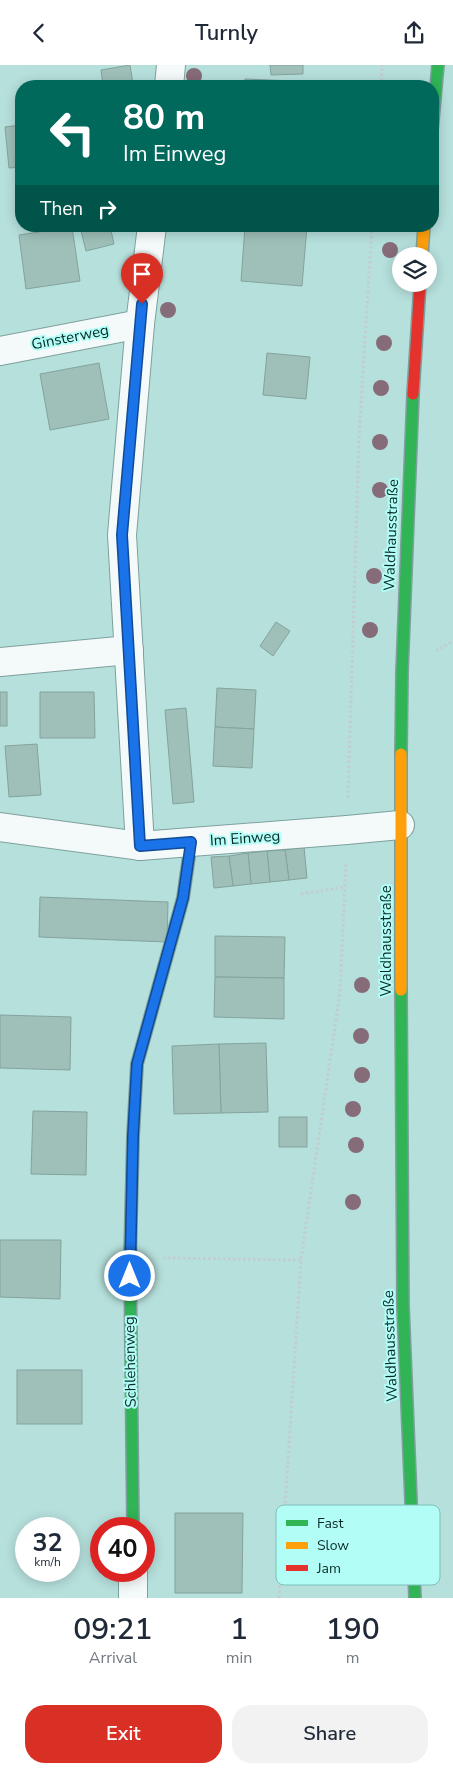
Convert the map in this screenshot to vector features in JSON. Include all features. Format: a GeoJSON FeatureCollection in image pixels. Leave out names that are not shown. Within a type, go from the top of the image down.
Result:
{"type":"FeatureCollection","features":[{"type":"Feature","properties":{"kind":"street"},"geometry":{"type":"LineString","coordinates":[[170,80],[171,65]]}},
{"type":"Feature","properties":{"kind":"street"},"geometry":{"type":"LineString","coordinates":[[437,80],[438,65]]}},
{"type":"Feature","properties":{"kind":"street"},"geometry":{"type":"LineString","coordinates":[[140,846],[122,535],[140,324],[151,232]]}},
{"type":"Feature","properties":{"kind":"street"},"geometry":{"type":"LineString","coordinates":[[423,247],[424,232]]}},
{"type":"Feature","properties":{"kind":"street","name":"Waldhausstraße"},"geometry":{"type":"LineString","coordinates":[[411,1505],[403,1306],[400,825],[402,672],[409,446],[419,292]]}},
{"type":"Feature","properties":{"kind":"street","name":"Ginsterweg"},"geometry":{"type":"LineString","coordinates":[[0,351],[140,324]]}},
{"type":"Feature","properties":{"kind":"street"},"geometry":{"type":"LineString","coordinates":[[0,663],[129,650]]}},
{"type":"Feature","properties":{"kind":"street","name":"Im Einweg"},"geometry":{"type":"LineString","coordinates":[[0,827],[140,846],[400,825]]}},
{"type":"Feature","properties":{"kind":"street","name":"Schlehenweg"},"geometry":{"type":"LineString","coordinates":[[132,1517],[130,1257],[137,1064],[183,898],[191,842]]}},
{"type":"Feature","properties":{"kind":"street"},"geometry":{"type":"LineString","coordinates":[[133,1582],[134,1598]]}},
{"type":"Feature","properties":{"kind":"street","name":"Waldhausstraße"},"geometry":{"type":"LineString","coordinates":[[414,1585],[415,1598]]}},
{"type":"Feature","properties":{"kind":"path"},"geometry":{"type":"LineString","coordinates":[[381,80],[382,65]]}},
{"type":"Feature","properties":{"kind":"path"},"geometry":{"type":"LineString","coordinates":[[284,1505],[301,1260],[340,992],[359,435],[372,232]]}},
{"type":"Feature","properties":{"kind":"path"},"geometry":{"type":"LineString","coordinates":[[301,894],[345,887]]}},
{"type":"Feature","properties":{"kind":"path"},"geometry":{"type":"LineString","coordinates":[[130,1257],[301,1260]]}},
{"type":"Feature","properties":{"kind":"path"},"geometry":{"type":"LineString","coordinates":[[278,1598],[279,1585]]}},
{"type":"Feature","properties":{"kind":"building"},"geometry":{"type":"Polygon","coordinates":[[[130,65],[132,80],[102,80],[101,70],[130,65]]]}},
{"type":"Feature","properties":{"kind":"building"},"geometry":{"type":"Polygon","coordinates":[[[270,65],[303,65],[303,74],[271,75],[270,65]]]}},
{"type":"Feature","properties":{"kind":"building"},"geometry":{"type":"Polygon","coordinates":[[[15,126],[15,168],[9,168],[5,127],[15,126]]]}},
{"type":"Feature","properties":{"kind":"building"},"geometry":{"type":"Polygon","coordinates":[[[39,232],[73,232],[80,281],[26,289],[19,235],[39,232]]]}},
{"type":"Feature","properties":{"kind":"building"},"geometry":{"type":"Polygon","coordinates":[[[81,232],[111,232],[114,244],[86,251],[81,232]]]}},
{"type":"Feature","properties":{"kind":"building"},"geometry":{"type":"Polygon","coordinates":[[[245,232],[306,232],[302,286],[241,281],[245,232]]]}},
{"type":"Feature","properties":{"kind":"building"},"geometry":{"type":"Polygon","coordinates":[[[267,353],[310,357],[306,399],[263,395],[267,353]]]}},
{"type":"Feature","properties":{"kind":"building"},"geometry":{"type":"Polygon","coordinates":[[[99,363],[109,419],[50,430],[40,374],[99,363]]]}},
{"type":"Feature","properties":{"kind":"building"},"geometry":{"type":"Polygon","coordinates":[[[276,622],[290,631],[273,656],[260,646],[276,622]]]}},
{"type":"Feature","properties":{"kind":"building"},"geometry":{"type":"Polygon","coordinates":[[[217,688],[256,690],[254,729],[215,727],[217,688]]]}},
{"type":"Feature","properties":{"kind":"building"},"geometry":{"type":"Polygon","coordinates":[[[0,692],[7,692],[7,726],[0,726],[0,692]]]}},
{"type":"Feature","properties":{"kind":"building"},"geometry":{"type":"Polygon","coordinates":[[[40,692],[94,692],[95,738],[40,738],[40,692]]]}},
{"type":"Feature","properties":{"kind":"building"},"geometry":{"type":"Polygon","coordinates":[[[186,708],[194,802],[173,804],[165,710],[186,708]]]}},
{"type":"Feature","properties":{"kind":"building"},"geometry":{"type":"Polygon","coordinates":[[[215,727],[254,729],[252,768],[213,766],[215,727]]]}},
{"type":"Feature","properties":{"kind":"building"},"geometry":{"type":"Polygon","coordinates":[[[37,744],[41,795],[9,797],[5,746],[37,744]]]}},
{"type":"Feature","properties":{"kind":"building"},"geometry":{"type":"Polygon","coordinates":[[[304,847],[307,878],[289,880],[285,850],[304,847]]]}},
{"type":"Feature","properties":{"kind":"building"},"geometry":{"type":"Polygon","coordinates":[[[285,850],[289,880],[270,882],[267,851],[285,850]]]}},
{"type":"Feature","properties":{"kind":"building"},"geometry":{"type":"Polygon","coordinates":[[[267,851],[270,882],[251,884],[248,853],[267,851]]]}},
{"type":"Feature","properties":{"kind":"building"},"geometry":{"type":"Polygon","coordinates":[[[248,853],[251,884],[233,886],[229,856],[248,853]]]}},
{"type":"Feature","properties":{"kind":"building"},"geometry":{"type":"Polygon","coordinates":[[[229,856],[233,886],[214,888],[211,857],[229,856]]]}},
{"type":"Feature","properties":{"kind":"building"},"geometry":{"type":"Polygon","coordinates":[[[40,897],[168,902],[167,942],[39,937],[40,897]]]}},
{"type":"Feature","properties":{"kind":"building"},"geometry":{"type":"Polygon","coordinates":[[[215,936],[285,937],[284,978],[215,977],[215,936]]]}},
{"type":"Feature","properties":{"kind":"building"},"geometry":{"type":"Polygon","coordinates":[[[215,977],[284,978],[284,1019],[214,1017],[215,977]]]}},
{"type":"Feature","properties":{"kind":"building"},"geometry":{"type":"Polygon","coordinates":[[[0,1015],[71,1017],[70,1070],[0,1068],[0,1015]]]}},
{"type":"Feature","properties":{"kind":"building"},"geometry":{"type":"Polygon","coordinates":[[[266,1043],[268,1112],[221,1113],[219,1044],[266,1043]]]}},
{"type":"Feature","properties":{"kind":"building"},"geometry":{"type":"Polygon","coordinates":[[[219,1044],[221,1113],[174,1114],[172,1046],[219,1044]]]}},
{"type":"Feature","properties":{"kind":"building"},"geometry":{"type":"Polygon","coordinates":[[[33,1111],[87,1112],[86,1175],[31,1174],[33,1111]]]}},
{"type":"Feature","properties":{"kind":"building"},"geometry":{"type":"Polygon","coordinates":[[[279,1117],[307,1117],[307,1147],[279,1147],[279,1117]]]}},
{"type":"Feature","properties":{"kind":"building"},"geometry":{"type":"Polygon","coordinates":[[[0,1240],[61,1240],[60,1299],[0,1297],[0,1240]]]}},
{"type":"Feature","properties":{"kind":"building"},"geometry":{"type":"Polygon","coordinates":[[[17,1370],[82,1370],[82,1424],[17,1424],[17,1370]]]}},
{"type":"Feature","properties":{"kind":"building"},"geometry":{"type":"Polygon","coordinates":[[[175,1513],[243,1513],[242,1593],[175,1593],[175,1513]]]}},
{"type":"Feature","properties":{"kind":"traffic: fast"},"geometry":{"type":"LineString","coordinates":[[437,80],[438,65]]}},
{"type":"Feature","properties":{"kind":"traffic: fast"},"geometry":{"type":"LineString","coordinates":[[401,754],[402,672],[413,394]]}},
{"type":"Feature","properties":{"kind":"traffic: fast"},"geometry":{"type":"LineString","coordinates":[[133,1517],[130,1258],[137,1064],[180,909]]}},
{"type":"Feature","properties":{"kind":"traffic: fast"},"geometry":{"type":"LineString","coordinates":[[401,990],[403,1306],[411,1505]]}},
{"type":"Feature","properties":{"kind":"traffic: fast"},"geometry":{"type":"LineString","coordinates":[[414,1585],[415,1598]]}},
{"type":"Feature","properties":{"kind":"traffic: slow"},"geometry":{"type":"LineString","coordinates":[[423,247],[424,232]]}},
{"type":"Feature","properties":{"kind":"traffic: slow"},"geometry":{"type":"LineString","coordinates":[[401,754],[401,990]]}},
{"type":"Feature","properties":{"kind":"traffic: slow"},"geometry":{"type":"LineString","coordinates":[[180,909],[191,842]]}},
{"type":"Feature","properties":{"kind":"traffic: jam"},"geometry":{"type":"LineString","coordinates":[[413,394],[419,292]]}},
{"type":"Feature","properties":{"kind":"route"},"geometry":{"type":"LineString","coordinates":[[130,1276],[133,1136],[137,1064],[183,898],[191,842],[140,846],[122,535],[142,304]]}}]}
